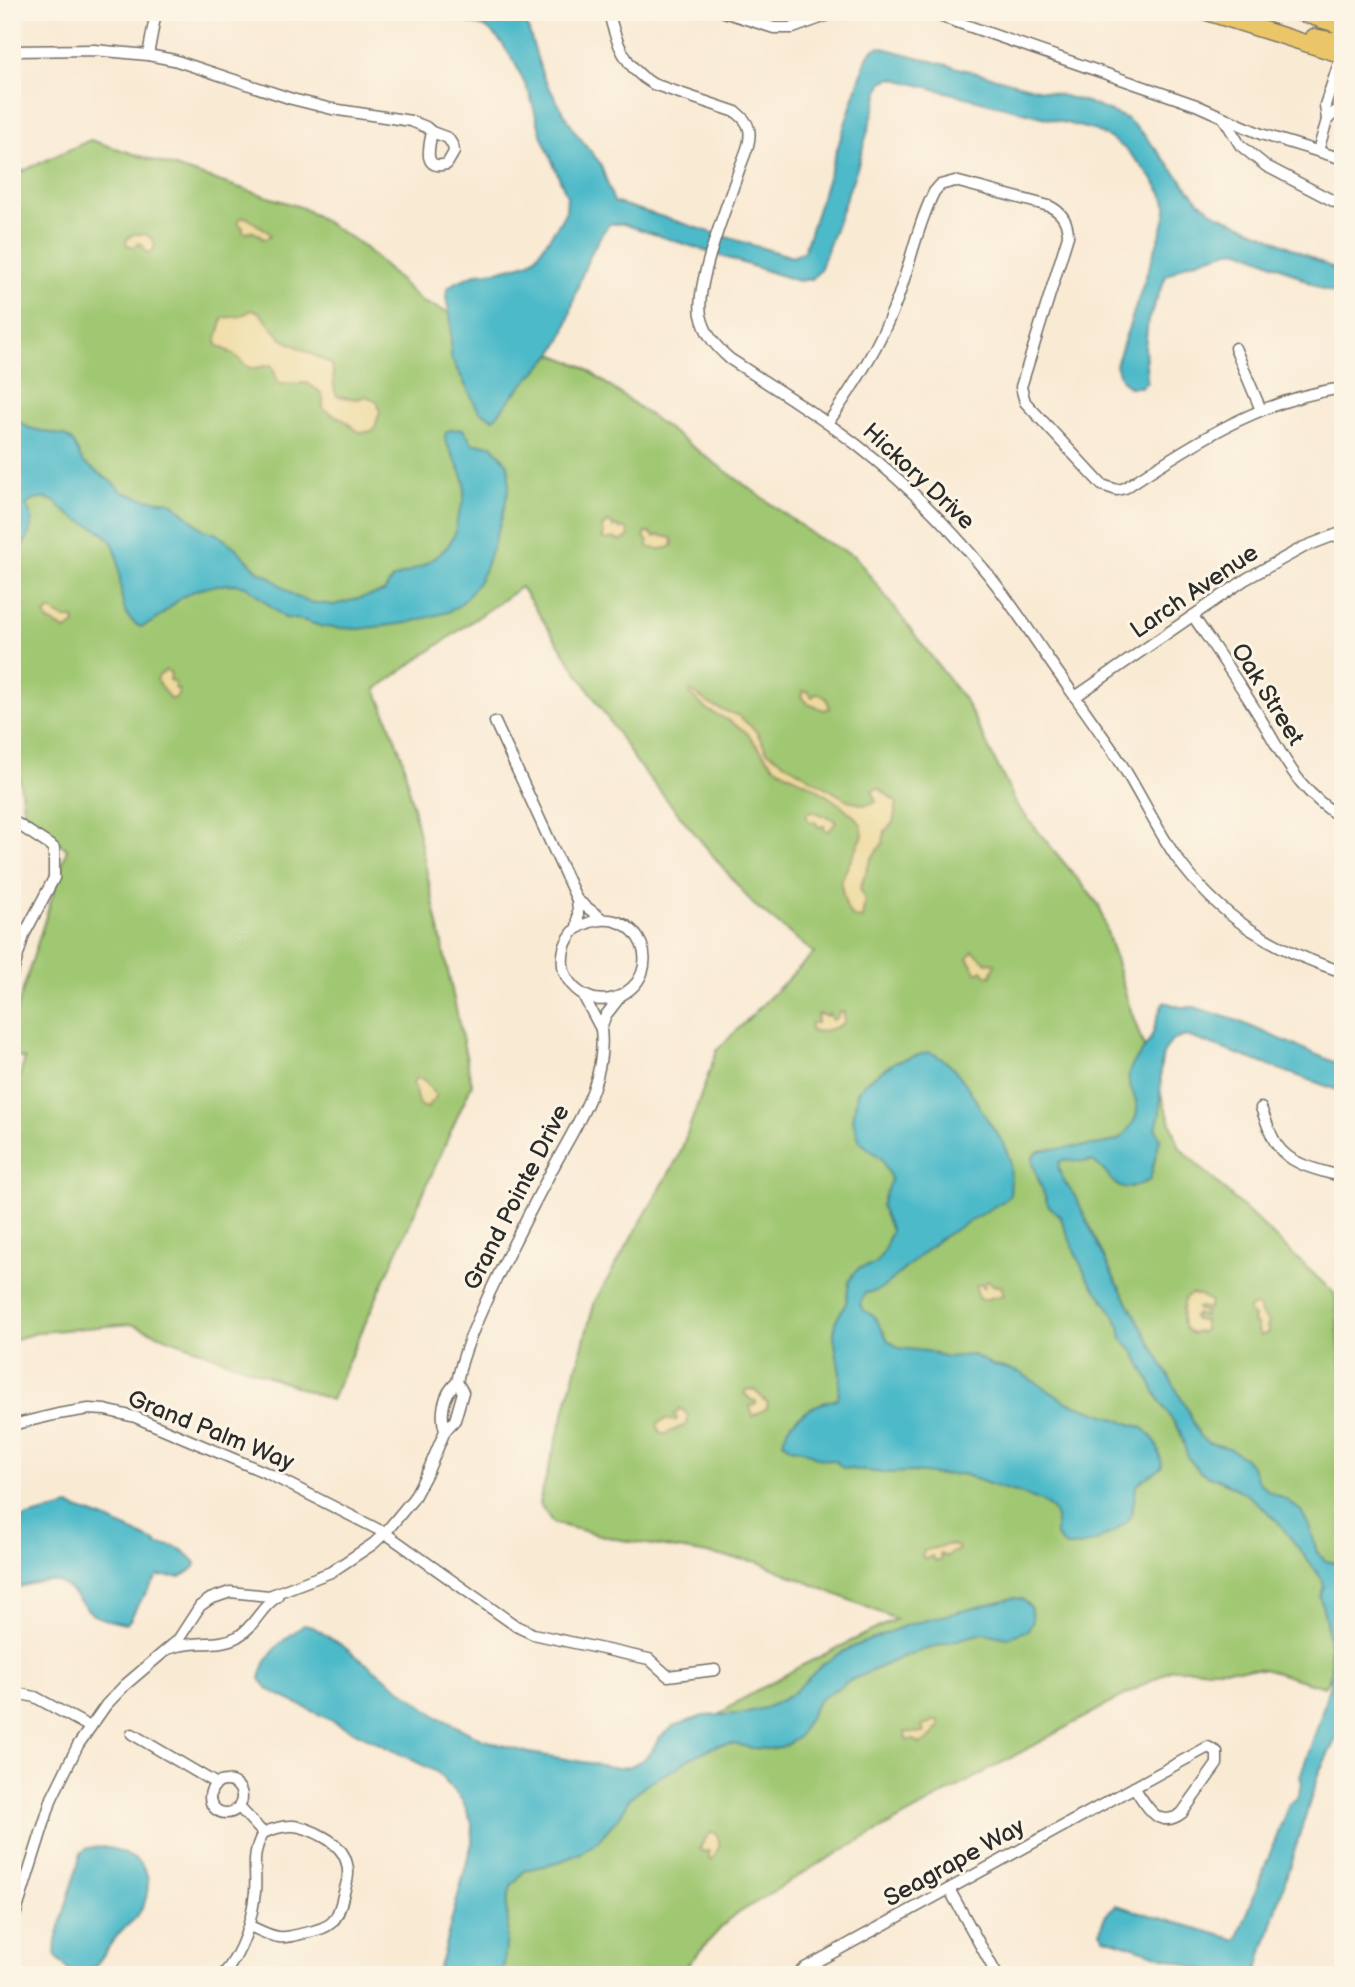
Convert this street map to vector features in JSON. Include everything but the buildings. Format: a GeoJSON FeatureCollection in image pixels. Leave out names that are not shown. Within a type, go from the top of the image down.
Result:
{"type":"FeatureCollection","features":[{"type":"Feature","properties":{"kind":"main road"},"geometry":{"type":"LineString","coordinates":[[1207,12],[1343,51]]}},
{"type":"Feature","properties":{"kind":"main road"},"geometry":{"type":"LineString","coordinates":[[1227,12],[1317,38],[1343,51]]}},
{"type":"Feature","properties":{"kind":"main road"},"geometry":{"type":"LineString","coordinates":[[1298,12],[1343,26]]}},
{"type":"Feature","properties":{"kind":"street"},"geometry":{"type":"LineString","coordinates":[[148,55],[156,12]]}},
{"type":"Feature","properties":{"kind":"street","name":"Hickory Drive"},"geometry":{"type":"LineString","coordinates":[[608,12],[618,45],[641,76],[653,84],[736,112],[745,120],[750,135],[702,286],[701,317],[710,339],[730,359],[828,424],[891,473],[954,535],[1010,603],[1122,766],[1176,856],[1214,901],[1278,947],[1343,972]]}},
{"type":"Feature","properties":{"kind":"street"},"geometry":{"type":"LineString","coordinates":[[724,12],[775,28],[793,28],[836,12]]}},
{"type":"Feature","properties":{"kind":"street"},"geometry":{"type":"LineString","coordinates":[[928,12],[1196,105],[1261,134],[1343,159]]}},
{"type":"Feature","properties":{"kind":"street"},"geometry":{"type":"LineString","coordinates":[[12,51],[94,50],[174,60],[292,99],[359,114],[411,121],[432,132]]}},
{"type":"Feature","properties":{"kind":"street"},"geometry":{"type":"LineString","coordinates":[[1318,151],[1327,120],[1325,105],[1343,51]]}},
{"type":"Feature","properties":{"kind":"street"},"geometry":{"type":"LineString","coordinates":[[1327,120],[1338,109],[1343,96]]}},
{"type":"Feature","properties":{"kind":"street"},"geometry":{"type":"LineString","coordinates":[[1223,117],[1240,145],[1266,166],[1343,206]]}},
{"type":"Feature","properties":{"kind":"street"},"geometry":{"type":"LineString","coordinates":[[828,424],[852,389],[884,331],[934,192],[947,182],[955,181],[1049,206],[1056,209],[1066,220],[1068,236],[1021,387],[1025,402],[1101,485],[1109,489],[1125,488],[1214,432],[1261,410],[1307,395],[1343,388]]}},
{"type":"Feature","properties":{"kind":"street"},"geometry":{"type":"LineString","coordinates":[[1235,348],[1261,410]]}},
{"type":"Feature","properties":{"kind":"street","name":"Larch Avenue"},"geometry":{"type":"LineString","coordinates":[[1075,697],[1275,562],[1343,531]]}},
{"type":"Feature","properties":{"kind":"street","name":"Oak Street"},"geometry":{"type":"LineString","coordinates":[[1193,616],[1242,689],[1295,777],[1313,798],[1343,819]]}},
{"type":"Feature","properties":{"kind":"street","name":"Grand Pointe Drive"},"geometry":{"type":"LineString","coordinates":[[495,722],[577,900],[576,929],[564,947],[562,958],[568,979],[574,988],[583,994],[601,1029]]}},
{"type":"Feature","properties":{"kind":"street"},"geometry":{"type":"LineString","coordinates":[[12,975],[24,935],[54,878],[54,848],[16,823]]}},
{"type":"Feature","properties":{"kind":"street","name":"Grand Pointe Drive"},"geometry":{"type":"LineString","coordinates":[[288,1590],[331,1572],[355,1558],[385,1533],[413,1499],[445,1431],[441,1418],[448,1389],[457,1382],[460,1364],[475,1325],[509,1252],[594,1089],[602,1055],[601,1029],[606,1015],[640,978],[644,961],[640,942],[628,927],[620,922],[601,918],[577,900]]}},
{"type":"Feature","properties":{"kind":"street"},"geometry":{"type":"LineString","coordinates":[[576,929],[601,918]]}},
{"type":"Feature","properties":{"kind":"street"},"geometry":{"type":"LineString","coordinates":[[583,994],[601,1000],[621,996]]}},
{"type":"Feature","properties":{"kind":"street"},"geometry":{"type":"LineString","coordinates":[[1261,1108],[1277,1146],[1289,1158],[1343,1178]]}},
{"type":"Feature","properties":{"kind":"street","name":"Grand Palm Way"},"geometry":{"type":"LineString","coordinates":[[12,1425],[74,1410],[120,1412],[269,1474],[385,1533],[516,1626],[533,1634],[649,1659],[668,1676],[715,1670]]}},
{"type":"Feature","properties":{"kind":"street"},"geometry":{"type":"LineString","coordinates":[[12,1925],[52,1798],[65,1769],[90,1727],[125,1685],[170,1648],[200,1606],[210,1599],[230,1592],[269,1596],[288,1590]]}},
{"type":"Feature","properties":{"kind":"street"},"geometry":{"type":"LineString","coordinates":[[170,1648],[186,1643],[217,1643],[238,1636],[249,1629],[272,1600],[288,1590]]}},
{"type":"Feature","properties":{"kind":"street"},"geometry":{"type":"LineString","coordinates":[[12,1692],[52,1704],[90,1727]]}},
{"type":"Feature","properties":{"kind":"street"},"geometry":{"type":"LineString","coordinates":[[132,1734],[217,1783],[228,1781],[237,1786],[242,1796],[239,1807],[226,1813],[216,1810],[211,1802],[211,1792],[217,1783]]}},
{"type":"Feature","properties":{"kind":"street","name":"Seagrape Way"},"geometry":{"type":"LineString","coordinates":[[796,1975],[949,1889],[1134,1787],[1208,1747],[1217,1752],[1217,1764],[1175,1819],[1153,1815],[1134,1787]]}},
{"type":"Feature","properties":{"kind":"street"},"geometry":{"type":"LineString","coordinates":[[239,1807],[263,1833]]}},
{"type":"Feature","properties":{"kind":"street"},"geometry":{"type":"LineString","coordinates":[[223,1975],[237,1953],[248,1926],[255,1890],[254,1858],[263,1833],[286,1826],[308,1828],[334,1842],[345,1857],[348,1873],[339,1912],[330,1925],[288,1937],[278,1937],[248,1926]]}},
{"type":"Feature","properties":{"kind":"street"},"geometry":{"type":"LineString","coordinates":[[949,1889],[997,1975]]}},
{"type":"Feature","properties":{"kind":"green space"},"geometry":{"type":"Polygon","coordinates":[[[90,140],[303,208],[362,245],[422,302],[582,366],[816,537],[855,556],[966,702],[1018,807],[1099,905],[1129,1005],[1180,1148],[1335,1294],[1343,1392],[1343,1653],[1324,1687],[1264,1669],[1172,1669],[818,1864],[729,1919],[678,1975],[464,1975],[525,1847],[739,1701],[801,1666],[896,1619],[758,1562],[616,1539],[553,1523],[539,1503],[595,1301],[679,1156],[717,1050],[814,953],[753,904],[639,766],[521,587],[376,689],[402,756],[472,1084],[331,1400],[131,1324],[40,1332],[12,1340],[12,1100],[25,1059],[12,1055],[12,1025],[67,849],[24,816],[17,756],[12,752],[12,176],[90,140]]]}},
{"type":"Feature","properties":{"kind":"sand"},"geometry":{"type":"Polygon","coordinates":[[[246,217],[268,232],[268,238],[262,239],[251,231],[243,232],[238,221],[246,217]]]}},
{"type":"Feature","properties":{"kind":"sand"},"geometry":{"type":"Polygon","coordinates":[[[133,234],[150,236],[155,246],[152,252],[145,252],[140,243],[134,247],[127,245],[126,240],[133,234]]]}},
{"type":"Feature","properties":{"kind":"sand"},"geometry":{"type":"Polygon","coordinates":[[[252,310],[259,312],[282,339],[331,364],[337,396],[357,399],[367,396],[378,403],[380,412],[374,430],[360,432],[328,412],[323,408],[320,392],[307,383],[279,384],[271,365],[250,367],[217,345],[223,318],[240,316],[252,310]]]}},
{"type":"Feature","properties":{"kind":"sand"},"geometry":{"type":"Polygon","coordinates":[[[609,522],[613,528],[617,526],[627,529],[627,538],[621,541],[602,538],[602,527],[609,522]]]}},
{"type":"Feature","properties":{"kind":"sand"},"geometry":{"type":"Polygon","coordinates":[[[646,533],[651,533],[654,537],[658,535],[672,538],[673,545],[664,549],[647,546],[648,542],[644,537],[646,533]]]}},
{"type":"Feature","properties":{"kind":"sand"},"geometry":{"type":"Polygon","coordinates":[[[50,610],[64,618],[74,618],[75,624],[66,630],[48,621],[45,615],[50,610]]]}},
{"type":"Feature","properties":{"kind":"sand"},"geometry":{"type":"Polygon","coordinates":[[[166,670],[171,673],[170,680],[175,682],[175,688],[179,690],[174,699],[170,699],[157,681],[166,670]]]}},
{"type":"Feature","properties":{"kind":"sand"},"geometry":{"type":"Polygon","coordinates":[[[691,691],[713,706],[739,716],[756,731],[767,751],[849,801],[865,805],[876,802],[872,790],[879,788],[897,803],[893,823],[885,831],[883,843],[871,859],[860,888],[865,900],[862,919],[849,913],[841,880],[863,835],[857,819],[811,785],[773,765],[746,732],[707,710],[690,694],[691,691]]]}},
{"type":"Feature","properties":{"kind":"sand"},"geometry":{"type":"Polygon","coordinates":[[[803,691],[809,692],[812,697],[817,693],[826,698],[830,708],[824,710],[808,704],[802,698],[803,691]]]}},
{"type":"Feature","properties":{"kind":"sand"},"geometry":{"type":"Polygon","coordinates":[[[811,811],[836,822],[829,831],[825,831],[824,826],[819,827],[806,817],[811,811]]]}},
{"type":"Feature","properties":{"kind":"sand"},"geometry":{"type":"Polygon","coordinates":[[[973,951],[987,963],[995,964],[991,976],[987,976],[982,970],[976,972],[968,958],[973,951]]]}},
{"type":"Feature","properties":{"kind":"sand"},"geometry":{"type":"Polygon","coordinates":[[[839,1012],[844,1012],[844,1023],[841,1025],[816,1032],[810,1028],[811,1023],[817,1023],[819,1014],[830,1014],[833,1020],[839,1012]]]}},
{"type":"Feature","properties":{"kind":"sand"},"geometry":{"type":"Polygon","coordinates":[[[415,1079],[425,1081],[436,1096],[428,1108],[421,1106],[416,1097],[413,1084],[415,1079]]]}},
{"type":"Feature","properties":{"kind":"sand"},"geometry":{"type":"Polygon","coordinates":[[[985,1282],[995,1286],[1001,1286],[1004,1295],[982,1300],[978,1298],[976,1286],[980,1284],[984,1288],[985,1282]]]}},
{"type":"Feature","properties":{"kind":"sand"},"geometry":{"type":"Polygon","coordinates":[[[1191,1294],[1211,1302],[1208,1309],[1197,1308],[1205,1312],[1204,1316],[1197,1314],[1193,1317],[1195,1320],[1204,1321],[1201,1333],[1198,1331],[1192,1334],[1184,1327],[1182,1313],[1185,1298],[1191,1294]]]}},
{"type":"Feature","properties":{"kind":"sand"},"geometry":{"type":"Polygon","coordinates":[[[1256,1306],[1269,1322],[1269,1332],[1261,1336],[1253,1322],[1254,1317],[1248,1312],[1249,1308],[1256,1306]]]}},
{"type":"Feature","properties":{"kind":"sand"},"geometry":{"type":"Polygon","coordinates":[[[753,1389],[768,1403],[767,1408],[753,1416],[750,1406],[756,1404],[756,1401],[744,1393],[753,1389]]]}},
{"type":"Feature","properties":{"kind":"sand"},"geometry":{"type":"Polygon","coordinates":[[[679,1408],[687,1415],[686,1425],[661,1434],[658,1423],[666,1419],[676,1421],[674,1414],[679,1408]]]}},
{"type":"Feature","properties":{"kind":"sand"},"geometry":{"type":"Polygon","coordinates":[[[946,1545],[959,1548],[947,1557],[940,1553],[939,1561],[932,1556],[926,1559],[922,1557],[923,1551],[946,1545]]]}},
{"type":"Feature","properties":{"kind":"sand"},"geometry":{"type":"Polygon","coordinates":[[[938,1721],[940,1726],[928,1740],[920,1744],[914,1740],[906,1740],[905,1732],[924,1733],[923,1725],[938,1721]]]}},
{"type":"Feature","properties":{"kind":"sand"},"geometry":{"type":"Polygon","coordinates":[[[711,1832],[716,1834],[720,1845],[712,1860],[709,1859],[709,1850],[704,1852],[700,1849],[711,1832]]]}},
{"type":"Feature","properties":{"kind":"water"},"geometry":{"type":"Polygon","coordinates":[[[421,12],[523,12],[543,77],[575,132],[600,163],[614,202],[748,244],[793,257],[804,251],[866,60],[872,51],[880,47],[1086,102],[1126,118],[1144,135],[1199,201],[1216,214],[1343,273],[1343,296],[1320,288],[1241,250],[1187,264],[1166,276],[1148,320],[1145,347],[1147,382],[1141,387],[1129,387],[1121,379],[1116,365],[1166,212],[1164,198],[1153,180],[1122,147],[1097,131],[892,78],[882,82],[858,165],[820,270],[812,279],[798,281],[623,224],[609,224],[585,268],[560,342],[494,419],[479,411],[451,358],[451,320],[446,298],[447,289],[454,283],[478,273],[528,263],[536,257],[566,211],[567,196],[542,137],[530,95],[502,43],[485,27],[421,12]]]}},
{"type":"Feature","properties":{"kind":"water"},"geometry":{"type":"Polygon","coordinates":[[[12,417],[29,428],[65,436],[72,441],[83,462],[122,492],[145,499],[171,502],[204,530],[217,534],[236,548],[258,571],[269,576],[294,596],[309,602],[334,605],[384,592],[392,579],[422,566],[447,547],[455,534],[465,483],[445,440],[445,434],[450,430],[463,429],[473,444],[492,445],[507,463],[509,488],[485,569],[461,604],[448,612],[407,623],[359,629],[323,627],[285,618],[246,586],[234,584],[196,590],[182,597],[153,622],[141,627],[126,613],[118,558],[107,536],[68,514],[51,500],[38,499],[26,505],[31,516],[31,528],[12,562],[12,496],[17,497],[19,493],[13,480],[16,470],[12,462],[12,417]]]}},
{"type":"Feature","properties":{"kind":"water"},"geometry":{"type":"Polygon","coordinates":[[[1164,1002],[1181,1007],[1194,1007],[1238,1021],[1343,1066],[1343,1092],[1187,1036],[1172,1040],[1163,1054],[1161,1065],[1160,1113],[1156,1129],[1160,1138],[1150,1180],[1122,1188],[1093,1161],[1060,1161],[1058,1167],[1200,1437],[1209,1443],[1229,1448],[1245,1458],[1258,1481],[1267,1490],[1301,1511],[1310,1528],[1317,1552],[1326,1561],[1336,1563],[1343,1569],[1343,1730],[1319,1772],[1256,1975],[1220,1975],[1105,1938],[1100,1931],[1105,1917],[1116,1905],[1237,1940],[1289,1804],[1296,1800],[1302,1783],[1300,1776],[1330,1683],[1331,1663],[1320,1597],[1324,1586],[1322,1579],[1275,1518],[1249,1496],[1200,1472],[1188,1458],[1180,1432],[1134,1351],[1122,1339],[1120,1326],[1109,1307],[1088,1279],[1060,1216],[1048,1205],[1033,1164],[1033,1156],[1039,1151],[1115,1141],[1127,1131],[1137,1113],[1129,1078],[1130,1070],[1151,1038],[1164,1002]]]}},
{"type":"Feature","properties":{"kind":"water"},"geometry":{"type":"Polygon","coordinates":[[[929,1052],[939,1056],[955,1070],[1002,1141],[1010,1161],[1010,1195],[938,1240],[884,1287],[865,1293],[860,1302],[862,1309],[875,1317],[888,1340],[899,1348],[947,1357],[973,1355],[993,1365],[1019,1372],[1067,1402],[1148,1432],[1157,1445],[1162,1466],[1137,1486],[1131,1514],[1124,1524],[1092,1542],[1066,1547],[1056,1536],[1056,1518],[1052,1509],[1041,1501],[962,1474],[883,1473],[843,1468],[835,1461],[818,1458],[803,1450],[791,1448],[783,1442],[788,1429],[797,1418],[815,1406],[838,1398],[840,1375],[834,1336],[835,1322],[846,1303],[849,1281],[853,1274],[859,1268],[875,1264],[884,1251],[891,1231],[881,1206],[891,1179],[882,1159],[860,1142],[853,1120],[857,1092],[867,1081],[895,1062],[929,1052]]]}},
{"type":"Feature","properties":{"kind":"water"},"geometry":{"type":"Polygon","coordinates":[[[69,1506],[103,1518],[157,1545],[179,1548],[196,1563],[195,1567],[181,1577],[158,1576],[126,1624],[94,1615],[58,1582],[42,1581],[12,1589],[12,1521],[69,1506]]]}},
{"type":"Feature","properties":{"kind":"water"},"geometry":{"type":"Polygon","coordinates":[[[1013,1598],[1022,1599],[1030,1606],[1033,1621],[1028,1630],[1007,1638],[984,1633],[960,1639],[907,1655],[847,1682],[819,1700],[798,1737],[786,1746],[768,1749],[734,1744],[718,1745],[688,1759],[679,1767],[651,1781],[629,1799],[623,1812],[596,1843],[581,1853],[554,1864],[525,1870],[511,1886],[506,1907],[508,1922],[501,1975],[437,1975],[472,1843],[472,1823],[462,1800],[437,1772],[269,1690],[260,1679],[266,1661],[276,1648],[304,1625],[313,1627],[438,1717],[481,1739],[530,1753],[618,1768],[629,1767],[644,1759],[660,1737],[674,1726],[703,1716],[739,1714],[765,1708],[793,1693],[823,1664],[862,1643],[907,1625],[1013,1598]]]}},
{"type":"Feature","properties":{"kind":"water"},"geometry":{"type":"Polygon","coordinates":[[[109,1847],[132,1857],[143,1867],[148,1881],[144,1903],[133,1921],[117,1935],[92,1968],[81,1973],[73,1972],[55,1955],[56,1941],[81,1853],[88,1848],[109,1847]]]}}]}
